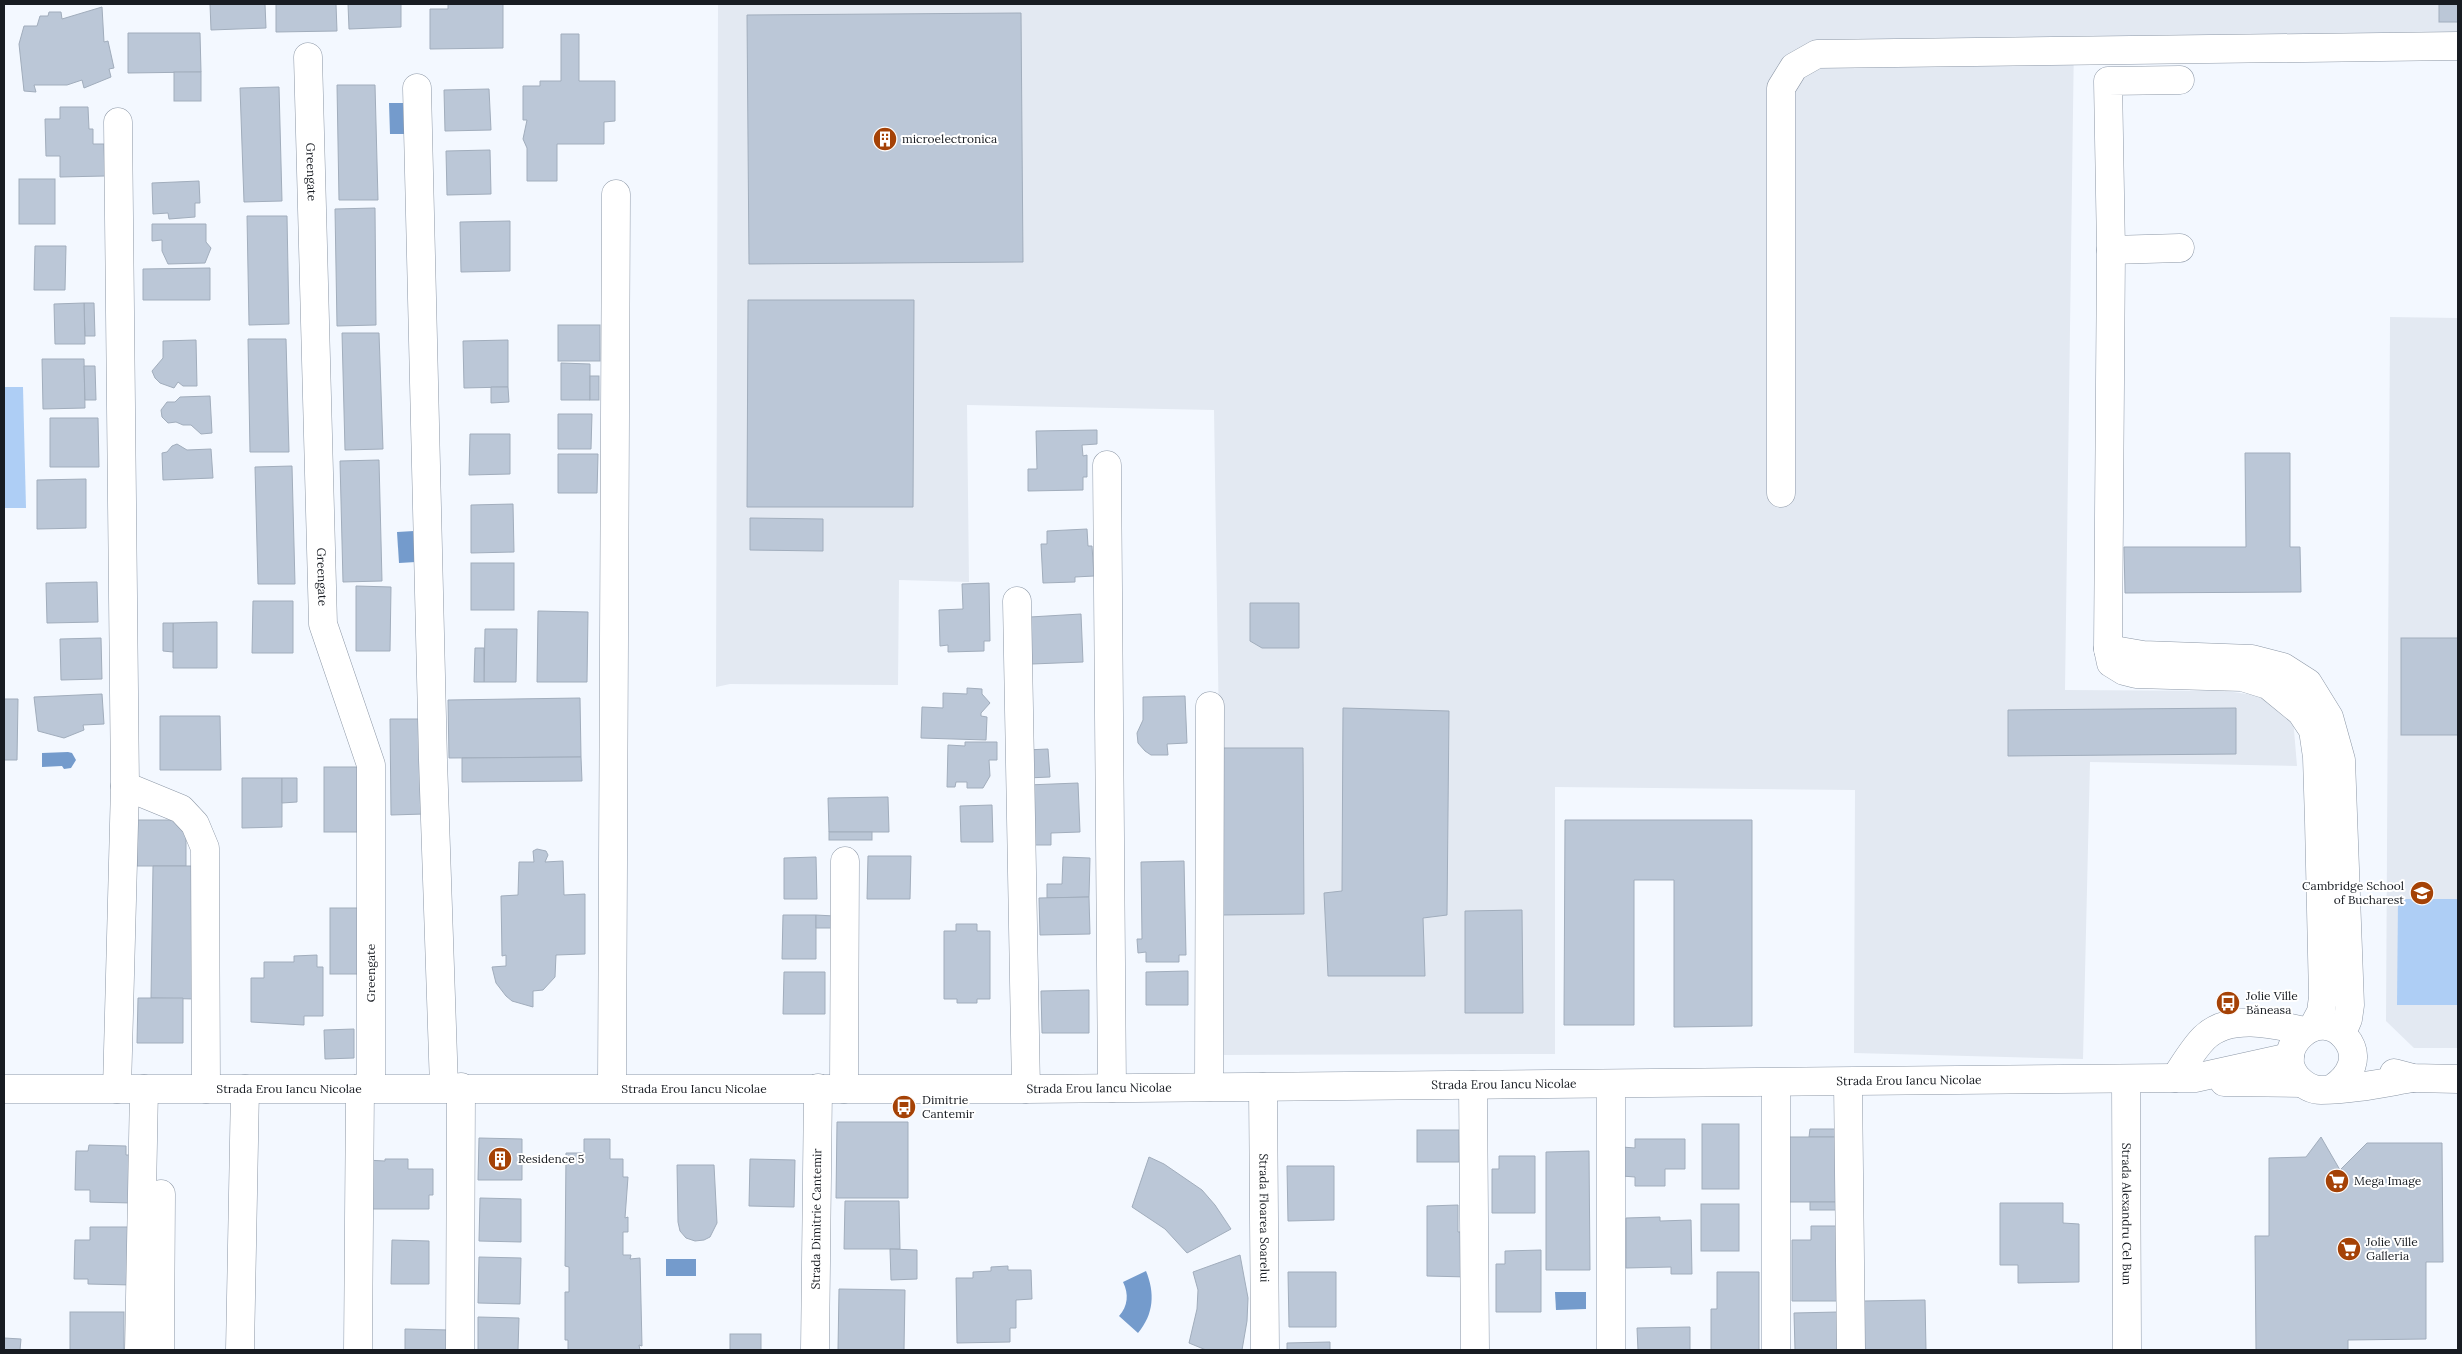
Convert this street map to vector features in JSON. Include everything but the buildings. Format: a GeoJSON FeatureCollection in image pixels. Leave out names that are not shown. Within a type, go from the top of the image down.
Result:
{"type":"FeatureCollection","features":[{"type":"Feature","properties":{"kind":"street"},"geometry":{"type":"LineString","coordinates":[[1781,493],[1781,88],[1794,67],[1818,54],[2458,46]]}},
{"type":"Feature","properties":{"kind":"street"},"geometry":{"type":"LineString","coordinates":[[2110,50],[2108,81],[2111,250],[2108,649],[2111,663],[2124,671],[2136,674],[2242,677],[2268,685],[2301,712],[2313,730],[2317,757],[2320,830],[2323,997],[2321,1012],[2308,1029],[2296,1038],[2290,1057],[2291,1067],[2302,1083]]}},
{"type":"Feature","properties":{"kind":"street","name":"Greengate"},"geometry":{"type":"LineString","coordinates":[[308,57],[322,624],[371,765],[358,1350]]}},
{"type":"Feature","properties":{"kind":"street"},"geometry":{"type":"LineString","coordinates":[[2108,81],[2180,80]]}},
{"type":"Feature","properties":{"kind":"street"},"geometry":{"type":"LineString","coordinates":[[417,88],[433,760],[453,1087],[460,1350]]}},
{"type":"Feature","properties":{"kind":"street"},"geometry":{"type":"LineString","coordinates":[[118,122],[125,786],[141,1089],[160,1350]]}},
{"type":"Feature","properties":{"kind":"street"},"geometry":{"type":"LineString","coordinates":[[612,1087],[616,194]]}},
{"type":"Feature","properties":{"kind":"street"},"geometry":{"type":"LineString","coordinates":[[2111,250],[2180,248]]}},
{"type":"Feature","properties":{"kind":"street"},"geometry":{"type":"LineString","coordinates":[[1107,465],[1112,1088]]}},
{"type":"Feature","properties":{"kind":"street"},"geometry":{"type":"LineString","coordinates":[[1017,601],[1026,1089]]}},
{"type":"Feature","properties":{"kind":"street"},"geometry":{"type":"LineString","coordinates":[[2108,649],[2143,655],[2252,659],[2283,667],[2308,683],[2329,717],[2341,760],[2350,1006],[2348,1043],[2353,1063],[2349,1074],[2342,1082],[2332,1088]]}},
{"type":"Feature","properties":{"kind":"street"},"geometry":{"type":"LineString","coordinates":[[1209,1087],[1210,706]]}},
{"type":"Feature","properties":{"kind":"street"},"geometry":{"type":"LineString","coordinates":[[125,786],[181,810],[195,824],[205,848],[206,1089]]}},
{"type":"Feature","properties":{"kind":"street","name":"Strada Dimitrie Cantemir"},"geometry":{"type":"LineString","coordinates":[[815,1350],[845,861]]}},
{"type":"Feature","properties":{"kind":"street","name":"Strada Erou Iancu Nicolae"},"geometry":{"type":"LineString","coordinates":[[2185,1078],[2204,1038],[2216,1028],[2229,1024],[2274,1024],[2308,1029],[2328,1027],[2348,1043],[2365,1062],[2382,1070],[2413,1078]]}},
{"type":"Feature","properties":{"kind":"street","name":"Strada Erou Iancu Nicolae"},"geometry":{"type":"LineString","coordinates":[[2185,1078],[2290,1057]]}},
{"type":"Feature","properties":{"kind":"street","name":"Strada Erou Iancu Nicolae"},"geometry":{"type":"LineString","coordinates":[[4,1089],[453,1087],[1026,1089],[1848,1083],[2185,1078],[2228,1083],[2302,1083],[2311,1088],[2322,1090],[2413,1078],[2458,1079]]}},
{"type":"Feature","properties":{"kind":"street","name":"Strada Alexandru Cel Bun"},"geometry":{"type":"LineString","coordinates":[[2126,1079],[2127,1350]]}},
{"type":"Feature","properties":{"kind":"street"},"geometry":{"type":"LineString","coordinates":[[1776,1083],[1776,1350]]}},
{"type":"Feature","properties":{"kind":"street"},"geometry":{"type":"LineString","coordinates":[[1848,1083],[1851,1350]]}},
{"type":"Feature","properties":{"kind":"street"},"geometry":{"type":"LineString","coordinates":[[1610,1084],[1611,1350]]}},
{"type":"Feature","properties":{"kind":"street"},"geometry":{"type":"LineString","coordinates":[[1474,1085],[1475,1350]]}},
{"type":"Feature","properties":{"kind":"street","name":"Strada Floarea Soarelui"},"geometry":{"type":"LineString","coordinates":[[1263,1087],[1265,1350]]}},
{"type":"Feature","properties":{"kind":"street"},"geometry":{"type":"LineString","coordinates":[[139,1350],[141,1089]]}},
{"type":"Feature","properties":{"kind":"street"},"geometry":{"type":"LineString","coordinates":[[240,1350],[245,1089]]}},
{"type":"Feature","properties":{"kind":"shaded area"},"geometry":{"type":"Polygon","coordinates":[[[718,4],[2458,4],[2458,35],[2074,39],[2065,690],[2226,691],[2274,698],[2293,718],[2297,766],[2090,762],[2083,1059],[1854,1053],[1855,790],[1555,787],[1555,1054],[1224,1055],[1214,410],[967,405],[969,582],[899,580],[898,685],[730,684],[716,687],[718,4]]]}},
{"type":"Feature","properties":{"kind":"shaded area"},"geometry":{"type":"Polygon","coordinates":[[[389,103],[406,103],[407,134],[390,134],[389,103]]]}},
{"type":"Feature","properties":{"kind":"shaded area","name":"Cambridge School of Bucharest"},"geometry":{"type":"Polygon","coordinates":[[[2390,317],[2458,318],[2458,1048],[2414,1048],[2386,1021],[2390,317]]]}},
{"type":"Feature","properties":{"kind":"shaded area"},"geometry":{"type":"Polygon","coordinates":[[[4,387],[23,387],[26,508],[4,508],[4,387]]]}},
{"type":"Feature","properties":{"kind":"shaded area"},"geometry":{"type":"Polygon","coordinates":[[[414,531],[416,562],[399,563],[397,532],[414,531]]]}},
{"type":"Feature","properties":{"kind":"shaded area"},"geometry":{"type":"Polygon","coordinates":[[[42,753],[72,753],[76,760],[71,768],[64,769],[62,766],[42,767],[42,753]]]}},
{"type":"Feature","properties":{"kind":"shaded area"},"geometry":{"type":"Polygon","coordinates":[[[2398,899],[2458,899],[2458,1005],[2397,1005],[2398,899]]]}},
{"type":"Feature","properties":{"kind":"shaded area"},"geometry":{"type":"Polygon","coordinates":[[[666,1259],[696,1259],[696,1276],[666,1276],[666,1259]]]}},
{"type":"Feature","properties":{"kind":"shaded area"},"geometry":{"type":"Polygon","coordinates":[[[1146,1271],[1152,1295],[1150,1311],[1138,1333],[1119,1316],[1127,1300],[1123,1282],[1146,1271]]]}},
{"type":"Feature","properties":{"kind":"shaded area"},"geometry":{"type":"Polygon","coordinates":[[[1555,1292],[1586,1292],[1586,1309],[1556,1310],[1555,1292]]]}},
{"type":"Feature","properties":{"kind":"place","name":"microelectronica"},"geometry":{"type":"Point","coordinates":[885,139]}},
{"type":"Feature","properties":{"kind":"place","name":"Cambridge School of Bucharest"},"geometry":{"type":"Point","coordinates":[2422,893]}},
{"type":"Feature","properties":{"kind":"place","name":"Jolie Ville Băneasa"},"geometry":{"type":"Point","coordinates":[2228,1003]}},
{"type":"Feature","properties":{"kind":"place","name":"Dimitrie Cantemir"},"geometry":{"type":"Point","coordinates":[904,1107]}},
{"type":"Feature","properties":{"kind":"place","name":"Residence 5"},"geometry":{"type":"Point","coordinates":[500,1159]}},
{"type":"Feature","properties":{"kind":"place","name":"Mega Image"},"geometry":{"type":"Point","coordinates":[2337,1181]}},
{"type":"Feature","properties":{"kind":"place","name":"Jolie Ville Galleria"},"geometry":{"type":"Point","coordinates":[2349,1249]}}]}
